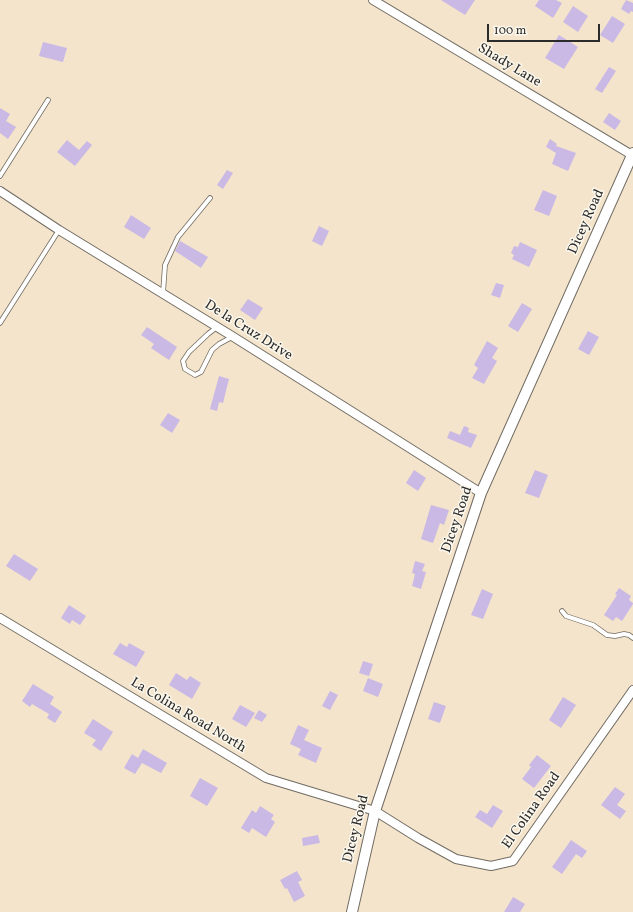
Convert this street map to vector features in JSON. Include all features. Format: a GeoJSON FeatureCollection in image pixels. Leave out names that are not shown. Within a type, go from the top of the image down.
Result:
{"type":"FeatureCollection","features":[{"type":"Feature","properties":{"kind":"street","name":"Shady Lane"},"geometry":{"type":"LineString","coordinates":[[372,0],[632,160]]}},
{"type":"Feature","properties":{"kind":"street","name":"Dicey Road"},"geometry":{"type":"LineString","coordinates":[[352,912],[375,811],[481,493],[632,160]]}},
{"type":"Feature","properties":{"kind":"street","name":"De la Cruz Drive"},"geometry":{"type":"LineString","coordinates":[[0,191],[59,230],[232,336],[481,493]]}},
{"type":"Feature","properties":{"kind":"street","name":"La Colina Road North"},"geometry":{"type":"LineString","coordinates":[[0,618],[266,778],[375,811]]}},
{"type":"Feature","properties":{"kind":"street","name":"El Colina Road"},"geometry":{"type":"LineString","coordinates":[[375,811],[418,838],[456,859],[491,866],[512,861],[633,690]]}},
{"type":"Feature","properties":{"kind":"lane"},"geometry":{"type":"LineString","coordinates":[[0,176],[48,100]]}},
{"type":"Feature","properties":{"kind":"lane"},"geometry":{"type":"LineString","coordinates":[[162,293],[165,264],[178,237],[210,198]]}},
{"type":"Feature","properties":{"kind":"lane"},"geometry":{"type":"LineString","coordinates":[[0,323],[59,230]]}},
{"type":"Feature","properties":{"kind":"lane"},"geometry":{"type":"LineString","coordinates":[[217,327],[189,352],[183,361],[185,369],[195,375],[201,372],[212,350],[232,336]]}},
{"type":"Feature","properties":{"kind":"lane"},"geometry":{"type":"LineString","coordinates":[[562,611],[566,616],[593,625],[607,635],[615,636],[624,634],[633,638]]}},
{"type":"Feature","properties":{"kind":"building"},"geometry":{"type":"Polygon","coordinates":[[[441,0],[475,0],[465,15],[441,0]]]}},
{"type":"Feature","properties":{"kind":"building"},"geometry":{"type":"Polygon","coordinates":[[[539,0],[556,0],[562,3],[553,18],[535,6],[539,0]]]}},
{"type":"Feature","properties":{"kind":"building"},"geometry":{"type":"Polygon","coordinates":[[[626,0],[633,3],[633,12],[631,11],[629,14],[621,9],[626,0]]]}},
{"type":"Feature","properties":{"kind":"building"},"geometry":{"type":"Polygon","coordinates":[[[573,6],[588,16],[578,32],[563,22],[573,6]]]}},
{"type":"Feature","properties":{"kind":"building"},"geometry":{"type":"Polygon","coordinates":[[[612,16],[625,24],[613,43],[600,35],[612,16]]]}},
{"type":"Feature","properties":{"kind":"building"},"geometry":{"type":"Polygon","coordinates":[[[559,35],[578,47],[564,69],[545,58],[559,35]]]}},
{"type":"Feature","properties":{"kind":"building"},"geometry":{"type":"Polygon","coordinates":[[[43,42],[67,48],[63,62],[39,56],[43,42]]]}},
{"type":"Feature","properties":{"kind":"building"},"geometry":{"type":"Polygon","coordinates":[[[609,67],[616,71],[602,93],[595,89],[609,67]]]}},
{"type":"Feature","properties":{"kind":"building"},"geometry":{"type":"Polygon","coordinates":[[[0,108],[10,114],[6,121],[16,127],[8,139],[0,133],[0,108]]]}},
{"type":"Feature","properties":{"kind":"building"},"geometry":{"type":"Polygon","coordinates":[[[609,113],[621,121],[615,130],[603,122],[609,113]]]}},
{"type":"Feature","properties":{"kind":"building"},"geometry":{"type":"Polygon","coordinates":[[[550,139],[557,144],[556,146],[576,153],[568,171],[552,164],[556,153],[546,147],[550,139]]]}},
{"type":"Feature","properties":{"kind":"building"},"geometry":{"type":"Polygon","coordinates":[[[67,140],[79,150],[87,141],[92,145],[75,166],[57,152],[67,140]]]}},
{"type":"Feature","properties":{"kind":"building"},"geometry":{"type":"Polygon","coordinates":[[[227,170],[233,173],[223,189],[217,185],[227,170]]]}},
{"type":"Feature","properties":{"kind":"building"},"geometry":{"type":"Polygon","coordinates":[[[543,190],[557,196],[549,216],[534,210],[543,190]]]}},
{"type":"Feature","properties":{"kind":"building"},"geometry":{"type":"Polygon","coordinates":[[[131,215],[151,228],[144,239],[124,227],[131,215]]]}},
{"type":"Feature","properties":{"kind":"building"},"geometry":{"type":"Polygon","coordinates":[[[319,226],[329,231],[322,246],[312,241],[319,226]]]}},
{"type":"Feature","properties":{"kind":"building"},"geometry":{"type":"Polygon","coordinates":[[[180,241],[208,257],[201,268],[175,251],[180,241]]]}},
{"type":"Feature","properties":{"kind":"building"},"geometry":{"type":"Polygon","coordinates":[[[520,242],[537,250],[529,267],[512,259],[514,255],[511,253],[514,246],[518,247],[520,242]]]}},
{"type":"Feature","properties":{"kind":"building"},"geometry":{"type":"Polygon","coordinates":[[[496,283],[504,285],[500,298],[491,295],[496,283]]]}},
{"type":"Feature","properties":{"kind":"building"},"geometry":{"type":"Polygon","coordinates":[[[248,299],[263,308],[255,320],[240,310],[248,299]]]}},
{"type":"Feature","properties":{"kind":"building"},"geometry":{"type":"Polygon","coordinates":[[[522,303],[532,309],[518,332],[508,326],[522,303]]]}},
{"type":"Feature","properties":{"kind":"building"},"geometry":{"type":"Polygon","coordinates":[[[147,327],[177,347],[169,360],[151,348],[154,344],[141,335],[147,327]]]}},
{"type":"Feature","properties":{"kind":"building"},"geometry":{"type":"Polygon","coordinates":[[[588,331],[599,337],[589,355],[578,349],[588,331]]]}},
{"type":"Feature","properties":{"kind":"building"},"geometry":{"type":"Polygon","coordinates":[[[487,341],[498,348],[492,358],[497,361],[484,384],[472,378],[478,368],[474,365],[487,341]]]}},
{"type":"Feature","properties":{"kind":"building"},"geometry":{"type":"Polygon","coordinates":[[[219,376],[229,379],[223,403],[219,402],[217,411],[210,409],[219,376]]]}},
{"type":"Feature","properties":{"kind":"building"},"geometry":{"type":"Polygon","coordinates":[[[168,413],[180,420],[172,433],[160,425],[168,413]]]}},
{"type":"Feature","properties":{"kind":"building"},"geometry":{"type":"Polygon","coordinates":[[[464,426],[469,428],[468,432],[477,435],[471,448],[447,438],[450,431],[460,435],[464,426]]]}},
{"type":"Feature","properties":{"kind":"building"},"geometry":{"type":"Polygon","coordinates":[[[414,470],[426,478],[418,491],[406,483],[414,470]]]}},
{"type":"Feature","properties":{"kind":"building"},"geometry":{"type":"Polygon","coordinates":[[[535,470],[548,475],[539,498],[525,493],[535,470]]]}},
{"type":"Feature","properties":{"kind":"building"},"geometry":{"type":"Polygon","coordinates":[[[431,505],[449,510],[444,525],[440,523],[433,543],[421,539],[431,505]]]}},
{"type":"Feature","properties":{"kind":"building"},"geometry":{"type":"Polygon","coordinates":[[[14,554],[38,569],[30,581],[6,566],[14,554]]]}},
{"type":"Feature","properties":{"kind":"building"},"geometry":{"type":"Polygon","coordinates":[[[415,561],[425,564],[422,571],[426,572],[421,589],[412,586],[415,574],[412,573],[415,561]]]}},
{"type":"Feature","properties":{"kind":"building"},"geometry":{"type":"Polygon","coordinates":[[[619,588],[631,596],[629,600],[633,604],[622,621],[616,617],[613,621],[604,615],[617,595],[615,594],[619,588]]]}},
{"type":"Feature","properties":{"kind":"building"},"geometry":{"type":"Polygon","coordinates":[[[482,589],[493,594],[483,619],[471,615],[482,589]]]}},
{"type":"Feature","properties":{"kind":"building"},"geometry":{"type":"Polygon","coordinates":[[[69,605],[86,616],[80,625],[72,620],[70,624],[61,618],[69,605]]]}},
{"type":"Feature","properties":{"kind":"building"},"geometry":{"type":"Polygon","coordinates":[[[120,643],[127,647],[129,643],[145,652],[136,667],[113,654],[120,643]]]}},
{"type":"Feature","properties":{"kind":"building"},"geometry":{"type":"Polygon","coordinates":[[[363,661],[373,664],[369,676],[359,673],[363,661]]]}},
{"type":"Feature","properties":{"kind":"building"},"geometry":{"type":"Polygon","coordinates":[[[176,673],[187,680],[190,676],[201,683],[192,699],[169,685],[176,673]]]}},
{"type":"Feature","properties":{"kind":"building"},"geometry":{"type":"Polygon","coordinates":[[[368,678],[383,684],[378,697],[363,691],[368,678]]]}},
{"type":"Feature","properties":{"kind":"building"},"geometry":{"type":"Polygon","coordinates":[[[33,684],[54,697],[50,704],[62,712],[55,723],[47,718],[49,714],[32,704],[30,707],[22,701],[33,684]]]}},
{"type":"Feature","properties":{"kind":"building"},"geometry":{"type":"Polygon","coordinates":[[[330,691],[338,695],[330,710],[322,706],[330,691]]]}},
{"type":"Feature","properties":{"kind":"building"},"geometry":{"type":"Polygon","coordinates":[[[563,697],[576,705],[561,728],[549,720],[563,697]]]}},
{"type":"Feature","properties":{"kind":"building"},"geometry":{"type":"Polygon","coordinates":[[[434,702],[446,706],[440,723],[428,719],[434,702]]]}},
{"type":"Feature","properties":{"kind":"building"},"geometry":{"type":"Polygon","coordinates":[[[240,705],[255,713],[246,727],[232,719],[240,705]]]}},
{"type":"Feature","properties":{"kind":"building"},"geometry":{"type":"Polygon","coordinates":[[[259,710],[267,715],[262,722],[254,718],[259,710]]]}},
{"type":"Feature","properties":{"kind":"building"},"geometry":{"type":"Polygon","coordinates":[[[93,719],[113,732],[101,751],[92,745],[96,740],[84,733],[93,719]]]}},
{"type":"Feature","properties":{"kind":"building"},"geometry":{"type":"Polygon","coordinates":[[[298,725],[309,730],[304,740],[322,748],[316,763],[298,755],[301,749],[290,744],[298,725]]]}},
{"type":"Feature","properties":{"kind":"building"},"geometry":{"type":"Polygon","coordinates":[[[143,749],[167,763],[161,773],[142,763],[135,774],[124,768],[132,754],[138,758],[143,749]]]}},
{"type":"Feature","properties":{"kind":"building"},"geometry":{"type":"Polygon","coordinates":[[[537,755],[551,766],[534,788],[522,779],[531,767],[529,765],[537,755]]]}},
{"type":"Feature","properties":{"kind":"building"},"geometry":{"type":"Polygon","coordinates":[[[200,778],[218,788],[207,806],[190,796],[200,778]]]}},
{"type":"Feature","properties":{"kind":"building"},"geometry":{"type":"Polygon","coordinates":[[[615,787],[625,794],[617,805],[626,811],[620,819],[601,805],[615,787]]]}},
{"type":"Feature","properties":{"kind":"building"},"geometry":{"type":"Polygon","coordinates":[[[493,805],[503,811],[492,828],[475,817],[480,810],[487,814],[493,805]]]}},
{"type":"Feature","properties":{"kind":"building"},"geometry":{"type":"Polygon","coordinates":[[[260,806],[274,815],[271,819],[275,822],[266,837],[252,828],[249,833],[241,828],[252,810],[256,813],[260,806]]]}},
{"type":"Feature","properties":{"kind":"building"},"geometry":{"type":"Polygon","coordinates":[[[318,835],[320,843],[303,846],[302,838],[318,835]]]}},
{"type":"Feature","properties":{"kind":"building"},"geometry":{"type":"Polygon","coordinates":[[[571,840],[587,851],[582,858],[576,854],[562,874],[552,867],[571,840]]]}},
{"type":"Feature","properties":{"kind":"building"},"geometry":{"type":"Polygon","coordinates":[[[297,871],[302,880],[298,882],[305,896],[294,902],[287,888],[285,889],[280,880],[297,871]]]}},
{"type":"Feature","properties":{"kind":"building"},"geometry":{"type":"Polygon","coordinates":[[[513,897],[525,904],[520,912],[504,912],[513,897]]]}}]}
